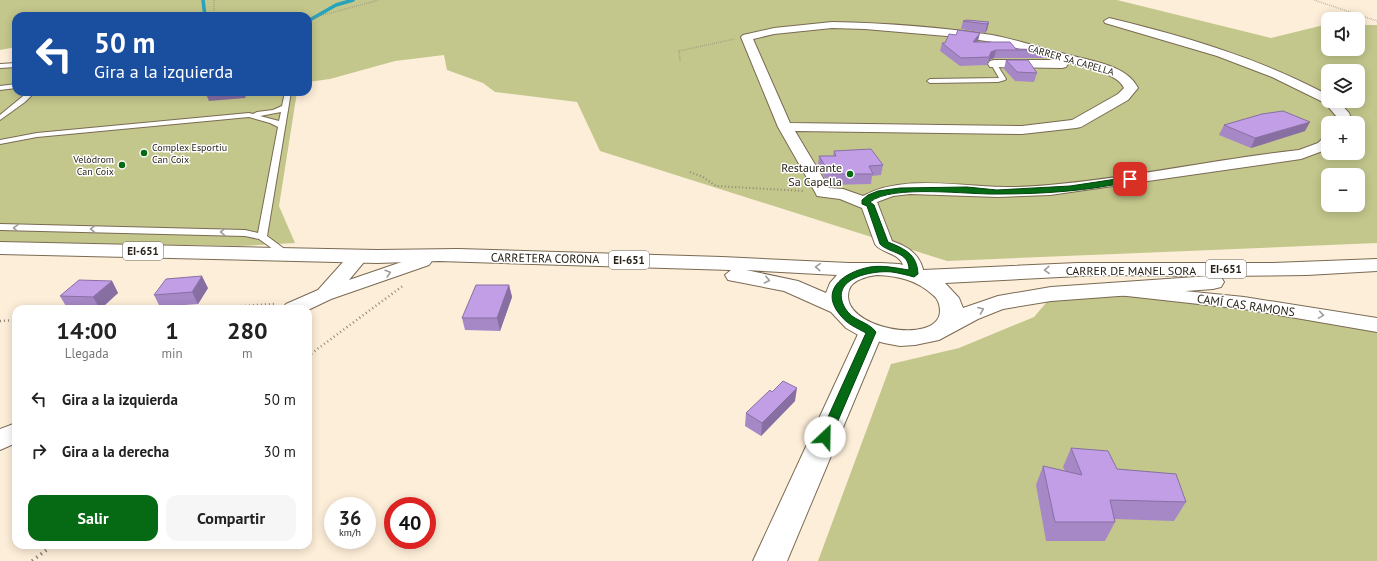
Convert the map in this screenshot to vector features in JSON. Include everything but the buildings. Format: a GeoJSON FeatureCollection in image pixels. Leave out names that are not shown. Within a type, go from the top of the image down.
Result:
{"type":"FeatureCollection","features":[{"type":"Feature","properties":{"kind":"main road","name":"CARRETERA CORONA"},"geometry":{"type":"LineString","coordinates":[[0,248],[372,256],[440,255],[733,263],[870,270]]}},
{"type":"Feature","properties":{"kind":"main road","name":"CARRETERA CORONA"},"geometry":{"type":"LineString","coordinates":[[372,256],[429,262],[729,274],[790,286],[839,307]]}},
{"type":"Feature","properties":{"kind":"main road","name":"CARRER DE MANEL SORA"},"geometry":{"type":"LineString","coordinates":[[917,276],[960,276],[1086,269],[1258,270],[1371,266]]}},
{"type":"Feature","properties":{"kind":"main road","name":"CARRER DE MANEL SORA"},"geometry":{"type":"LineString","coordinates":[[945,326],[998,303],[1051,294],[1270,278],[1371,266]]}},
{"type":"Feature","properties":{"kind":"main road","name":"EI-651"},"geometry":{"type":"LineString","coordinates":[[892,269],[917,276],[940,289],[947,296],[951,304],[952,312],[950,319],[945,326],[934,333],[919,337],[895,338],[871,332],[851,321],[839,307],[837,294],[842,283],[849,277],[870,270],[892,269]]}},
{"type":"Feature","properties":{"kind":"main road"},"geometry":{"type":"LineString","coordinates":[[770,561],[871,332]]}},
{"type":"Feature","properties":{"kind":"street"},"geometry":{"type":"LineString","coordinates":[[1110,21],[1228,56],[1309,89],[1321,96]]}},
{"type":"Feature","properties":{"kind":"street","name":"CARRER SA CAPELLA"},"geometry":{"type":"LineString","coordinates":[[747,36],[774,31],[820,26],[865,26],[958,34],[994,39],[1086,64],[1120,75],[1128,81],[1131,88],[1123,97],[1076,124],[1022,130],[785,127]]}},
{"type":"Feature","properties":{"kind":"street"},"geometry":{"type":"LineString","coordinates":[[747,36],[785,127],[823,192],[844,194],[870,205],[884,244],[900,250],[911,260],[917,276]]}},
{"type":"Feature","properties":{"kind":"street"},"geometry":{"type":"LineString","coordinates":[[994,64],[1086,64]]}},
{"type":"Feature","properties":{"kind":"street"},"geometry":{"type":"LineString","coordinates":[[1336,108],[1344,116]]}},
{"type":"Feature","properties":{"kind":"street"},"geometry":{"type":"LineString","coordinates":[[864,202],[870,197],[881,193],[900,190],[967,189],[997,192],[1070,188],[1300,154],[1321,147]]}},
{"type":"Feature","properties":{"kind":"street"},"geometry":{"type":"LineString","coordinates":[[362,281],[372,264],[372,256]]}},
{"type":"Feature","properties":{"kind":"street"},"geometry":{"type":"LineString","coordinates":[[308,302],[372,256]]}},
{"type":"Feature","properties":{"kind":"street"},"geometry":{"type":"LineString","coordinates":[[308,302],[362,281],[429,262]]}},
{"type":"Feature","properties":{"kind":"street","name":"CAMÍ CAS RAMONS"},"geometry":{"type":"LineString","coordinates":[[1115,290],[1244,303],[1377,325]]}},
{"type":"Feature","properties":{"kind":"street"},"geometry":{"type":"LineString","coordinates":[[0,440],[12,434]]}},
{"type":"Feature","properties":{"kind":"lane"},"geometry":{"type":"LineString","coordinates":[[930,81],[1003,79],[994,64]]}},
{"type":"Feature","properties":{"kind":"lane"},"geometry":{"type":"LineString","coordinates":[[0,66],[12,65]]}},
{"type":"Feature","properties":{"kind":"lane"},"geometry":{"type":"LineString","coordinates":[[0,88],[12,86]]}},
{"type":"Feature","properties":{"kind":"lane"},"geometry":{"type":"LineString","coordinates":[[0,118],[28,96]]}},
{"type":"Feature","properties":{"kind":"lane"},"geometry":{"type":"LineString","coordinates":[[262,237],[287,96]]}},
{"type":"Feature","properties":{"kind":"lane"},"geometry":{"type":"LineString","coordinates":[[0,142],[37,135],[274,112],[286,107]]}},
{"type":"Feature","properties":{"kind":"lane"},"geometry":{"type":"LineString","coordinates":[[249,115],[267,119],[282,126]]}},
{"type":"Feature","properties":{"kind":"lane"},"geometry":{"type":"LineString","coordinates":[[0,227],[245,233],[262,237],[287,254]]}},
{"type":"Feature","properties":{"kind":"path"},"geometry":{"type":"LineString","coordinates":[[214,0],[214,12]]}},
{"type":"Feature","properties":{"kind":"path"},"geometry":{"type":"LineString","coordinates":[[312,19],[379,0]]}},
{"type":"Feature","properties":{"kind":"path"},"geometry":{"type":"LineString","coordinates":[[1314,0],[1377,21]]}},
{"type":"Feature","properties":{"kind":"path"},"geometry":{"type":"LineString","coordinates":[[680,61],[679,51],[747,36]]}},
{"type":"Feature","properties":{"kind":"path"},"geometry":{"type":"LineString","coordinates":[[690,172],[703,177],[716,186],[823,192]]}},
{"type":"Feature","properties":{"kind":"path"},"geometry":{"type":"LineString","coordinates":[[312,353],[429,262]]}},
{"type":"Feature","properties":{"kind":"path"},"geometry":{"type":"LineString","coordinates":[[260,305],[308,302]]}},
{"type":"Feature","properties":{"kind":"path"},"geometry":{"type":"LineString","coordinates":[[0,321],[12,320]]}},
{"type":"Feature","properties":{"kind":"path"},"geometry":{"type":"LineString","coordinates":[[32,561],[48,549]]}},
{"type":"Feature","properties":{"kind":"green space"},"geometry":{"type":"Polygon","coordinates":[[[0,0],[1117,0],[1271,38],[1321,26],[1321,56],[1365,56],[1365,25],[1377,25],[1377,243],[947,261],[600,151],[577,102],[495,92],[483,83],[447,70],[444,55],[395,61],[330,79],[312,81],[312,12],[12,12],[12,48],[0,50],[0,0]]]}},
{"type":"Feature","properties":{"kind":"green space","name":"Complex Esportiu Can Coix"},"geometry":{"type":"Polygon","coordinates":[[[0,67],[12,67],[12,96],[296,96],[279,206],[295,243],[241,246],[0,242],[0,67]]]}},
{"type":"Feature","properties":{"kind":"green space"},"geometry":{"type":"Polygon","coordinates":[[[1128,291],[1377,326],[1377,561],[818,561],[891,364],[959,348],[1034,317],[1052,296],[1128,291]]]}},
{"type":"Feature","properties":{"kind":"waterway"},"geometry":{"type":"LineString","coordinates":[[203,0],[204,12]]}},
{"type":"Feature","properties":{"kind":"waterway"},"geometry":{"type":"LineString","coordinates":[[312,19],[336,5],[353,0]]}},
{"type":"Feature","properties":{"kind":"place","name":"Complex Esportiu Can Coix"},"geometry":{"type":"Point","coordinates":[144,153]}},
{"type":"Feature","properties":{"kind":"place","name":"Velòdrom Can Coix"},"geometry":{"type":"Point","coordinates":[122,165]}},
{"type":"Feature","properties":{"kind":"place","name":"Restaurante Sa Capella"},"geometry":{"type":"Point","coordinates":[850,174]}},
{"type":"Feature","properties":{"kind":"route"},"geometry":{"type":"LineString","coordinates":[[825,437],[871,332],[851,321],[844,314],[839,307],[837,298],[838,290],[842,283],[849,277],[859,272],[892,269],[914,274],[911,260],[900,250],[884,244],[870,205],[864,202],[870,197],[881,193],[900,190],[967,189],[997,192],[1070,188],[1130,179]]}}]}
